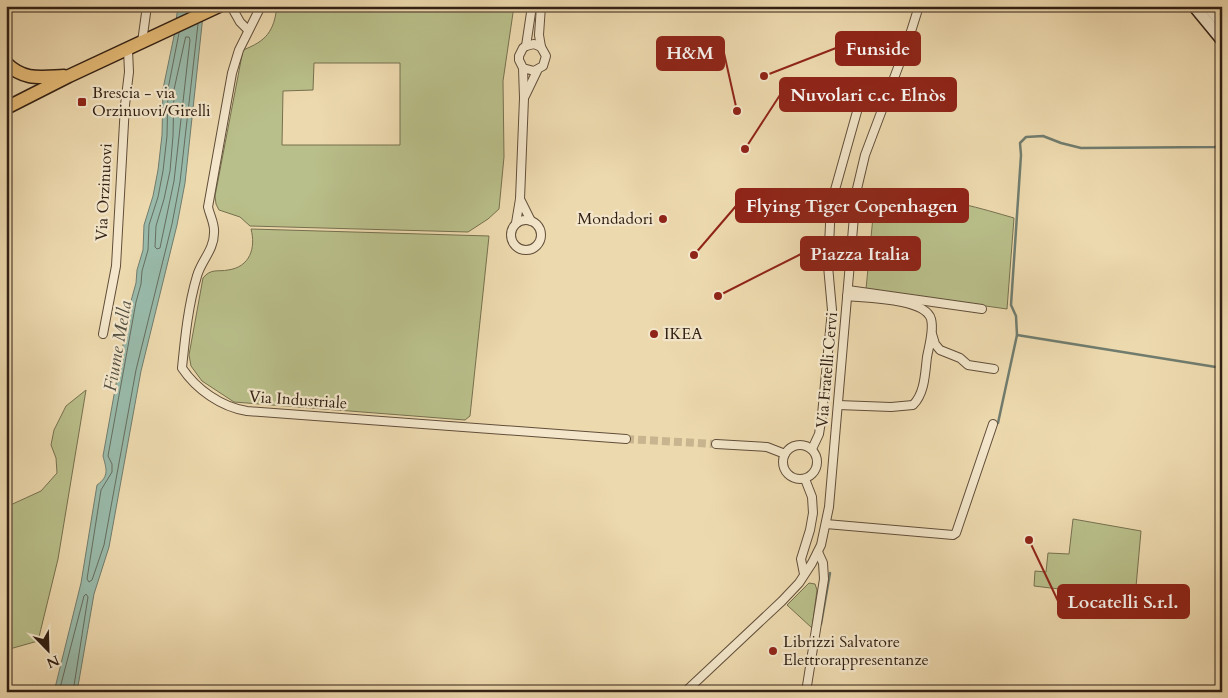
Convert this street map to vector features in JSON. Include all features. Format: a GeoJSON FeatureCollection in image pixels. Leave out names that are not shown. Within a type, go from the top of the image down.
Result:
{"type":"FeatureCollection","features":[{"type":"Feature","properties":{"kind":"main road"},"geometry":{"type":"LineString","coordinates":[[7,107],[215,8]]}},
{"type":"Feature","properties":{"kind":"main road"},"geometry":{"type":"LineString","coordinates":[[6,63],[19,73],[31,78],[69,76]]}},
{"type":"Feature","properties":{"kind":"street"},"geometry":{"type":"LineString","coordinates":[[142,42],[147,6]]}},
{"type":"Feature","properties":{"kind":"street"},"geometry":{"type":"LineString","coordinates":[[231,6],[240,22],[248,30]]}},
{"type":"Feature","properties":{"kind":"street","name":"Via Industriale"},"geometry":{"type":"LineString","coordinates":[[261,6],[238,50],[232,73],[208,207],[214,226],[214,235],[209,253],[197,275],[185,333],[182,368],[190,380],[201,390],[235,409],[247,411],[626,439]]}},
{"type":"Feature","properties":{"kind":"street"},"geometry":{"type":"LineString","coordinates":[[526,46],[532,6]]}},
{"type":"Feature","properties":{"kind":"street"},"geometry":{"type":"LineString","coordinates":[[540,47],[539,35],[542,6]]}},
{"type":"Feature","properties":{"kind":"street","name":"Via Fratelli Cervi"},"geometry":{"type":"LineString","coordinates":[[685,692],[782,601],[804,574],[818,552],[826,524],[856,193],[865,155],[908,41],[919,6]]}},
{"type":"Feature","properties":{"kind":"street"},"geometry":{"type":"LineString","coordinates":[[1194,6],[1222,40]]}},
{"type":"Feature","properties":{"kind":"street"},"geometry":{"type":"LineString","coordinates":[[1208,6],[1222,23]]}},
{"type":"Feature","properties":{"kind":"street"},"geometry":{"type":"LineString","coordinates":[[516,224],[520,199],[524,98],[523,68],[519,56],[523,48],[534,44],[545,53],[546,60],[537,71],[524,98]]}},
{"type":"Feature","properties":{"kind":"street","name":"Via Orzinuovi"},"geometry":{"type":"LineString","coordinates":[[103,334],[117,257],[123,134],[129,72],[128,50]]}},
{"type":"Feature","properties":{"kind":"street"},"geometry":{"type":"LineString","coordinates":[[523,68],[537,71]]}},
{"type":"Feature","properties":{"kind":"street"},"geometry":{"type":"LineString","coordinates":[[812,449],[819,434],[822,415],[832,310],[828,266],[831,204],[858,108]]}},
{"type":"Feature","properties":{"kind":"street"},"geometry":{"type":"LineString","coordinates":[[520,199],[531,221],[538,227],[541,236],[538,245],[530,250],[520,250],[511,241],[511,230],[516,224],[524,220],[531,221]]}},
{"type":"Feature","properties":{"kind":"street"},"geometry":{"type":"LineString","coordinates":[[848,293],[982,309]]}},
{"type":"Feature","properties":{"kind":"street"},"geometry":{"type":"LineString","coordinates":[[838,405],[891,408],[913,405],[922,389],[931,332],[931,319],[925,310],[919,307],[848,293]]}},
{"type":"Feature","properties":{"kind":"street"},"geometry":{"type":"LineString","coordinates":[[931,332],[935,344],[940,350],[960,358],[968,365],[994,370]]}},
{"type":"Feature","properties":{"kind":"street"},"geometry":{"type":"LineString","coordinates":[[826,524],[950,536],[954,534],[993,424]]}},
{"type":"Feature","properties":{"kind":"street"},"geometry":{"type":"LineString","coordinates":[[716,444],[766,447],[785,454]]}},
{"type":"Feature","properties":{"kind":"street"},"geometry":{"type":"LineString","coordinates":[[803,445],[812,449],[817,460],[815,472],[805,479],[795,479],[787,474],[783,464],[785,454],[792,446],[803,445]]}},
{"type":"Feature","properties":{"kind":"street"},"geometry":{"type":"LineString","coordinates":[[804,574],[801,559],[813,513],[812,496],[805,479]]}},
{"type":"Feature","properties":{"kind":"street"},"geometry":{"type":"LineString","coordinates":[[806,692],[824,579],[823,563],[818,552]]}},
{"type":"Feature","properties":{"kind":"green space"},"geometry":{"type":"Polygon","coordinates":[[[277,6],[514,6],[503,81],[504,157],[499,209],[468,232],[250,226],[240,217],[219,210],[215,196],[243,50],[258,43],[268,34],[276,15],[277,6]],[[314,63],[313,90],[283,91],[282,145],[400,145],[400,63],[314,63]]]}},
{"type":"Feature","properties":{"kind":"green space"},"geometry":{"type":"Polygon","coordinates":[[[875,196],[923,197],[949,201],[1014,218],[1007,309],[866,289],[875,196]]]}},
{"type":"Feature","properties":{"kind":"green space"},"geometry":{"type":"Polygon","coordinates":[[[251,229],[489,236],[470,416],[465,420],[234,402],[202,381],[191,366],[189,355],[203,278],[212,272],[236,268],[246,261],[252,250],[251,229]]]}},
{"type":"Feature","properties":{"kind":"green space"},"geometry":{"type":"Polygon","coordinates":[[[86,390],[58,559],[38,641],[6,650],[6,507],[41,491],[57,473],[56,458],[51,445],[54,430],[66,406],[86,390]]]}},
{"type":"Feature","properties":{"kind":"green space"},"geometry":{"type":"Polygon","coordinates":[[[1073,519],[1141,531],[1135,598],[1034,586],[1035,571],[1046,572],[1048,553],[1069,554],[1073,519]]]}},
{"type":"Feature","properties":{"kind":"green space"},"geometry":{"type":"Polygon","coordinates":[[[809,583],[815,584],[817,590],[812,628],[787,605],[809,583]]]}},
{"type":"Feature","properties":{"kind":"water"},"geometry":{"type":"Polygon","coordinates":[[[178,6],[204,6],[185,183],[177,225],[141,371],[109,547],[94,594],[77,692],[54,692],[81,583],[97,485],[104,478],[106,472],[103,456],[137,270],[143,250],[144,225],[153,196],[158,170],[162,135],[163,89],[178,6]]]}},
{"type":"Feature","properties":{"kind":"waterway"},"geometry":{"type":"LineString","coordinates":[[998,423],[1017,335],[1016,316],[1011,305],[1021,155],[1020,143],[1026,137],[1043,136],[1081,148],[1215,147],[1222,143]]}},
{"type":"Feature","properties":{"kind":"waterway"},"geometry":{"type":"LineString","coordinates":[[1017,335],[1222,368]]}},
{"type":"Feature","properties":{"kind":"waterway"},"geometry":{"type":"LineString","coordinates":[[821,624],[830,573]]}},
{"type":"Feature","properties":{"kind":"tunnel"},"geometry":{"type":"LineString","coordinates":[[626,439],[716,444]]}},
{"type":"Feature","properties":{"kind":"place","name":"Funside"},"geometry":{"type":"Point","coordinates":[764,76]}},
{"type":"Feature","properties":{"kind":"place","name":"Brescia - via Orzinuovi/Girelli"},"geometry":{"type":"Point","coordinates":[82,102]}},
{"type":"Feature","properties":{"kind":"place","name":"H&M"},"geometry":{"type":"Point","coordinates":[737,111]}},
{"type":"Feature","properties":{"kind":"place","name":"Nuvolari c.c. Elnòs"},"geometry":{"type":"Point","coordinates":[745,149]}},
{"type":"Feature","properties":{"kind":"place","name":"Mondadori"},"geometry":{"type":"Point","coordinates":[663,219]}},
{"type":"Feature","properties":{"kind":"place","name":"Flying Tiger Copenhagen"},"geometry":{"type":"Point","coordinates":[694,255]}},
{"type":"Feature","properties":{"kind":"place","name":"Piazza Italia"},"geometry":{"type":"Point","coordinates":[718,296]}},
{"type":"Feature","properties":{"kind":"place","name":"IKEA"},"geometry":{"type":"Point","coordinates":[654,334]}},
{"type":"Feature","properties":{"kind":"place","name":"Locatelli S.r.l."},"geometry":{"type":"Point","coordinates":[1029,540]}},
{"type":"Feature","properties":{"kind":"place","name":"Librizzi Salvatore Elettrorappresentanze"},"geometry":{"type":"Point","coordinates":[773,651]}},
{"type":"Feature","properties":{"kind":"water label","name":"Fiume Mella"},"geometry":{"type":"Point","coordinates":[118,346]}}]}
